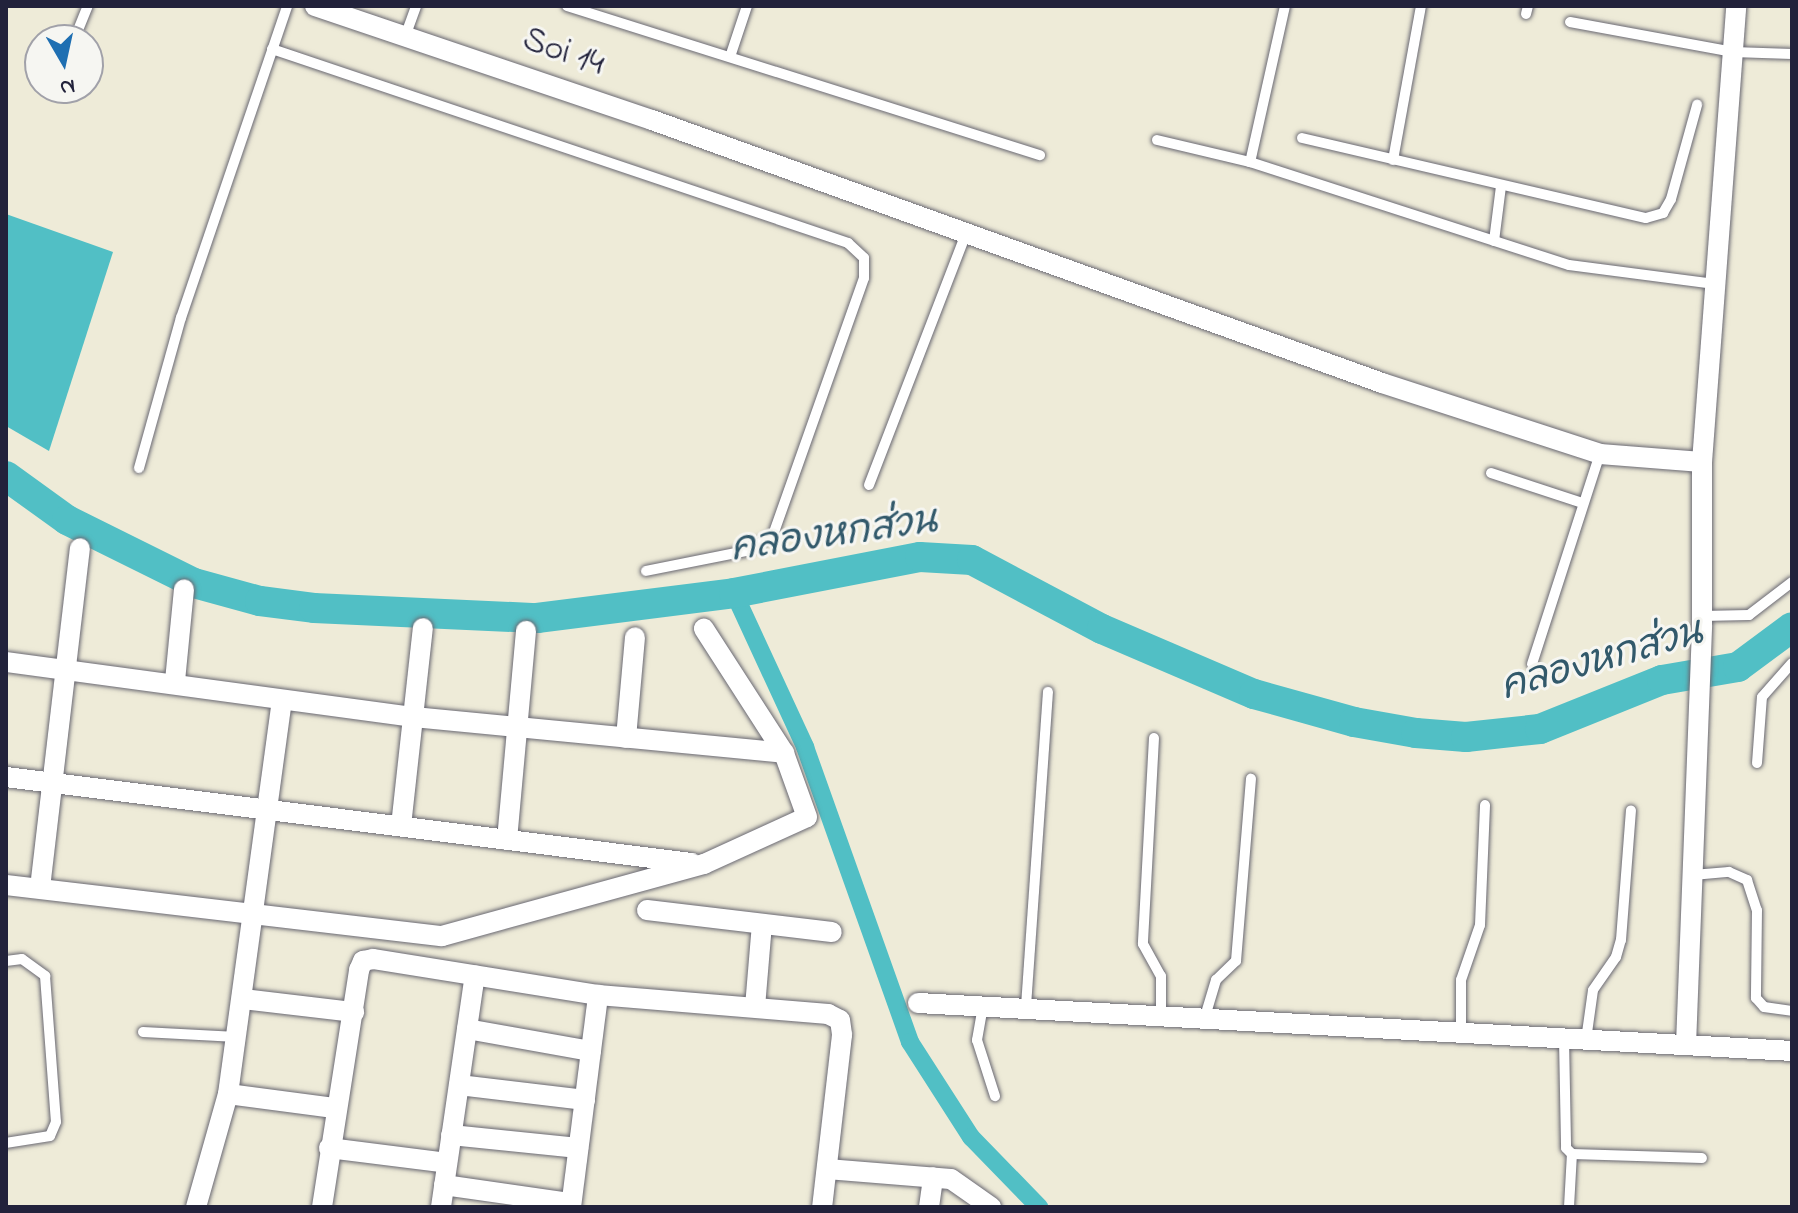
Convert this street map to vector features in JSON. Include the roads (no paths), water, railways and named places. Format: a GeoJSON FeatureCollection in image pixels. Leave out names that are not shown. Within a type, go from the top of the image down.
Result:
{"type":"FeatureCollection","features":[{"type":"Feature","properties":{"kind":"street","name":"Soi 14"},"geometry":{"type":"LineString","coordinates":[[315,6],[406,34],[652,120],[1382,383],[1600,454],[1702,462]]}},
{"type":"Feature","properties":{"kind":"street"},"geometry":{"type":"LineString","coordinates":[[1686,1045],[1702,620],[1702,462],[1736,6]]}},
{"type":"Feature","properties":{"kind":"street"},"geometry":{"type":"LineString","coordinates":[[40,888],[80,548]]}},
{"type":"Feature","properties":{"kind":"street"},"geometry":{"type":"LineString","coordinates":[[175,681],[184,589]]}},
{"type":"Feature","properties":{"kind":"street"},"geometry":{"type":"LineString","coordinates":[[401,826],[423,628]]}},
{"type":"Feature","properties":{"kind":"street"},"geometry":{"type":"LineString","coordinates":[[6,885],[442,936],[704,864],[807,817],[784,753],[704,629]]}},
{"type":"Feature","properties":{"kind":"street"},"geometry":{"type":"LineString","coordinates":[[507,840],[526,631]]}},
{"type":"Feature","properties":{"kind":"street"},"geometry":{"type":"LineString","coordinates":[[626,738],[635,637]]}},
{"type":"Feature","properties":{"kind":"street"},"geometry":{"type":"LineString","coordinates":[[6,662],[175,681],[282,701],[413,717],[784,753]]}},
{"type":"Feature","properties":{"kind":"street"},"geometry":{"type":"LineString","coordinates":[[196,1207],[228,1094],[282,701]]}},
{"type":"Feature","properties":{"kind":"street"},"geometry":{"type":"LineString","coordinates":[[6,777],[704,864]]}},
{"type":"Feature","properties":{"kind":"street"},"geometry":{"type":"LineString","coordinates":[[647,910],[832,932]]}},
{"type":"Feature","properties":{"kind":"street"},"geometry":{"type":"LineString","coordinates":[[755,1007],[762,924]]}},
{"type":"Feature","properties":{"kind":"street"},"geometry":{"type":"LineString","coordinates":[[322,1207],[334,1108],[363,961],[598,995],[828,1014],[840,1020],[822,1207]]}},
{"type":"Feature","properties":{"kind":"street"},"geometry":{"type":"LineString","coordinates":[[441,1207],[475,975]]}},
{"type":"Feature","properties":{"kind":"street"},"geometry":{"type":"LineString","coordinates":[[444,1185],[571,1205],[598,995]]}},
{"type":"Feature","properties":{"kind":"street"},"geometry":{"type":"LineString","coordinates":[[243,999],[354,1012]]}},
{"type":"Feature","properties":{"kind":"street"},"geometry":{"type":"LineString","coordinates":[[918,1003],[1026,1006],[1204,1020],[1792,1051]]}},
{"type":"Feature","properties":{"kind":"street"},"geometry":{"type":"LineString","coordinates":[[467,1029],[591,1051]]}},
{"type":"Feature","properties":{"kind":"street"},"geometry":{"type":"LineString","coordinates":[[459,1085],[585,1100]]}},
{"type":"Feature","properties":{"kind":"street"},"geometry":{"type":"LineString","coordinates":[[228,1094],[334,1108]]}},
{"type":"Feature","properties":{"kind":"street"},"geometry":{"type":"LineString","coordinates":[[451,1135],[578,1148]]}},
{"type":"Feature","properties":{"kind":"street"},"geometry":{"type":"LineString","coordinates":[[329,1148],[447,1163]]}},
{"type":"Feature","properties":{"kind":"street"},"geometry":{"type":"LineString","coordinates":[[827,1169],[933,1177],[973,1190],[991,1207]]}},
{"type":"Feature","properties":{"kind":"street"},"geometry":{"type":"LineString","coordinates":[[929,1207],[933,1177]]}},
{"type":"Feature","properties":{"kind":"lane"},"geometry":{"type":"LineString","coordinates":[[139,468],[181,318],[287,6]]}},
{"type":"Feature","properties":{"kind":"lane"},"geometry":{"type":"LineString","coordinates":[[406,34],[416,6]]}},
{"type":"Feature","properties":{"kind":"lane"},"geometry":{"type":"LineString","coordinates":[[567,6],[731,54],[1040,155]]}},
{"type":"Feature","properties":{"kind":"lane"},"geometry":{"type":"LineString","coordinates":[[731,54],[747,6]]}},
{"type":"Feature","properties":{"kind":"lane"},"geometry":{"type":"LineString","coordinates":[[1250,162],[1285,6]]}},
{"type":"Feature","properties":{"kind":"lane"},"geometry":{"type":"LineString","coordinates":[[1393,160],[1421,6]]}},
{"type":"Feature","properties":{"kind":"lane"},"geometry":{"type":"LineString","coordinates":[[1570,22],[1733,52],[1792,54]]}},
{"type":"Feature","properties":{"kind":"lane"},"geometry":{"type":"LineString","coordinates":[[272,49],[848,243],[864,258],[864,278],[773,535],[746,551],[646,571]]}},
{"type":"Feature","properties":{"kind":"lane"},"geometry":{"type":"LineString","coordinates":[[1302,138],[1646,218],[1663,213],[1697,105]]}},
{"type":"Feature","properties":{"kind":"lane"},"geometry":{"type":"LineString","coordinates":[[1157,140],[1250,162],[1569,265],[1715,284]]}},
{"type":"Feature","properties":{"kind":"lane"},"geometry":{"type":"LineString","coordinates":[[1494,241],[1501,186]]}},
{"type":"Feature","properties":{"kind":"lane"},"geometry":{"type":"LineString","coordinates":[[869,485],[966,233]]}},
{"type":"Feature","properties":{"kind":"lane"},"geometry":{"type":"LineString","coordinates":[[1532,664],[1600,454]]}},
{"type":"Feature","properties":{"kind":"lane"},"geometry":{"type":"LineString","coordinates":[[1491,473],[1583,503]]}},
{"type":"Feature","properties":{"kind":"lane"},"geometry":{"type":"LineString","coordinates":[[1702,620],[1749,615],[1792,582]]}},
{"type":"Feature","properties":{"kind":"lane"},"geometry":{"type":"LineString","coordinates":[[1757,763],[1762,697],[1792,663]]}},
{"type":"Feature","properties":{"kind":"lane"},"geometry":{"type":"LineString","coordinates":[[1026,1006],[1048,692]]}},
{"type":"Feature","properties":{"kind":"lane"},"geometry":{"type":"LineString","coordinates":[[1154,738],[1143,944],[1161,976],[1161,1017]]}},
{"type":"Feature","properties":{"kind":"lane"},"geometry":{"type":"LineString","coordinates":[[1204,1020],[1216,980],[1236,961],[1251,779]]}},
{"type":"Feature","properties":{"kind":"lane"},"geometry":{"type":"LineString","coordinates":[[1461,1033],[1461,980],[1480,925],[1485,805]]}},
{"type":"Feature","properties":{"kind":"lane"},"geometry":{"type":"LineString","coordinates":[[1586,1040],[1593,990],[1616,957],[1621,940],[1631,810]]}},
{"type":"Feature","properties":{"kind":"lane"},"geometry":{"type":"LineString","coordinates":[[1693,875],[1729,872],[1747,880],[1757,910],[1756,998],[1764,1007],[1792,1011]]}},
{"type":"Feature","properties":{"kind":"lane"},"geometry":{"type":"LineString","coordinates":[[6,961],[22,959],[45,976],[56,1122],[50,1136],[6,1143]]}},
{"type":"Feature","properties":{"kind":"lane"},"geometry":{"type":"LineString","coordinates":[[983,1006],[977,1040],[995,1096]]}},
{"type":"Feature","properties":{"kind":"lane"},"geometry":{"type":"LineString","coordinates":[[143,1032],[237,1037]]}},
{"type":"Feature","properties":{"kind":"lane"},"geometry":{"type":"LineString","coordinates":[[1564,1039],[1566,1148],[1572,1154],[1702,1158]]}},
{"type":"Feature","properties":{"kind":"lane"},"geometry":{"type":"LineString","coordinates":[[1569,1207],[1572,1154]]}},
{"type":"Feature","properties":{"kind":"water"},"geometry":{"type":"Polygon","coordinates":[[[6,214],[113,252],[49,451],[6,426],[6,214]]]}},
{"type":"Feature","properties":{"kind":"waterway","name":"คลองหกส่วน"},"geometry":{"type":"LineString","coordinates":[[6,476],[67,520],[194,583],[260,601],[314,608],[537,618],[734,593],[920,557],[972,560],[1102,629],[1254,694],[1354,722],[1416,733],[1466,737],[1540,729],[1662,680],[1738,667],[1792,627]]}},
{"type":"Feature","properties":{"kind":"waterway"},"geometry":{"type":"LineString","coordinates":[[734,593],[805,747],[910,1042],[971,1137],[1039,1207]]}}]}
